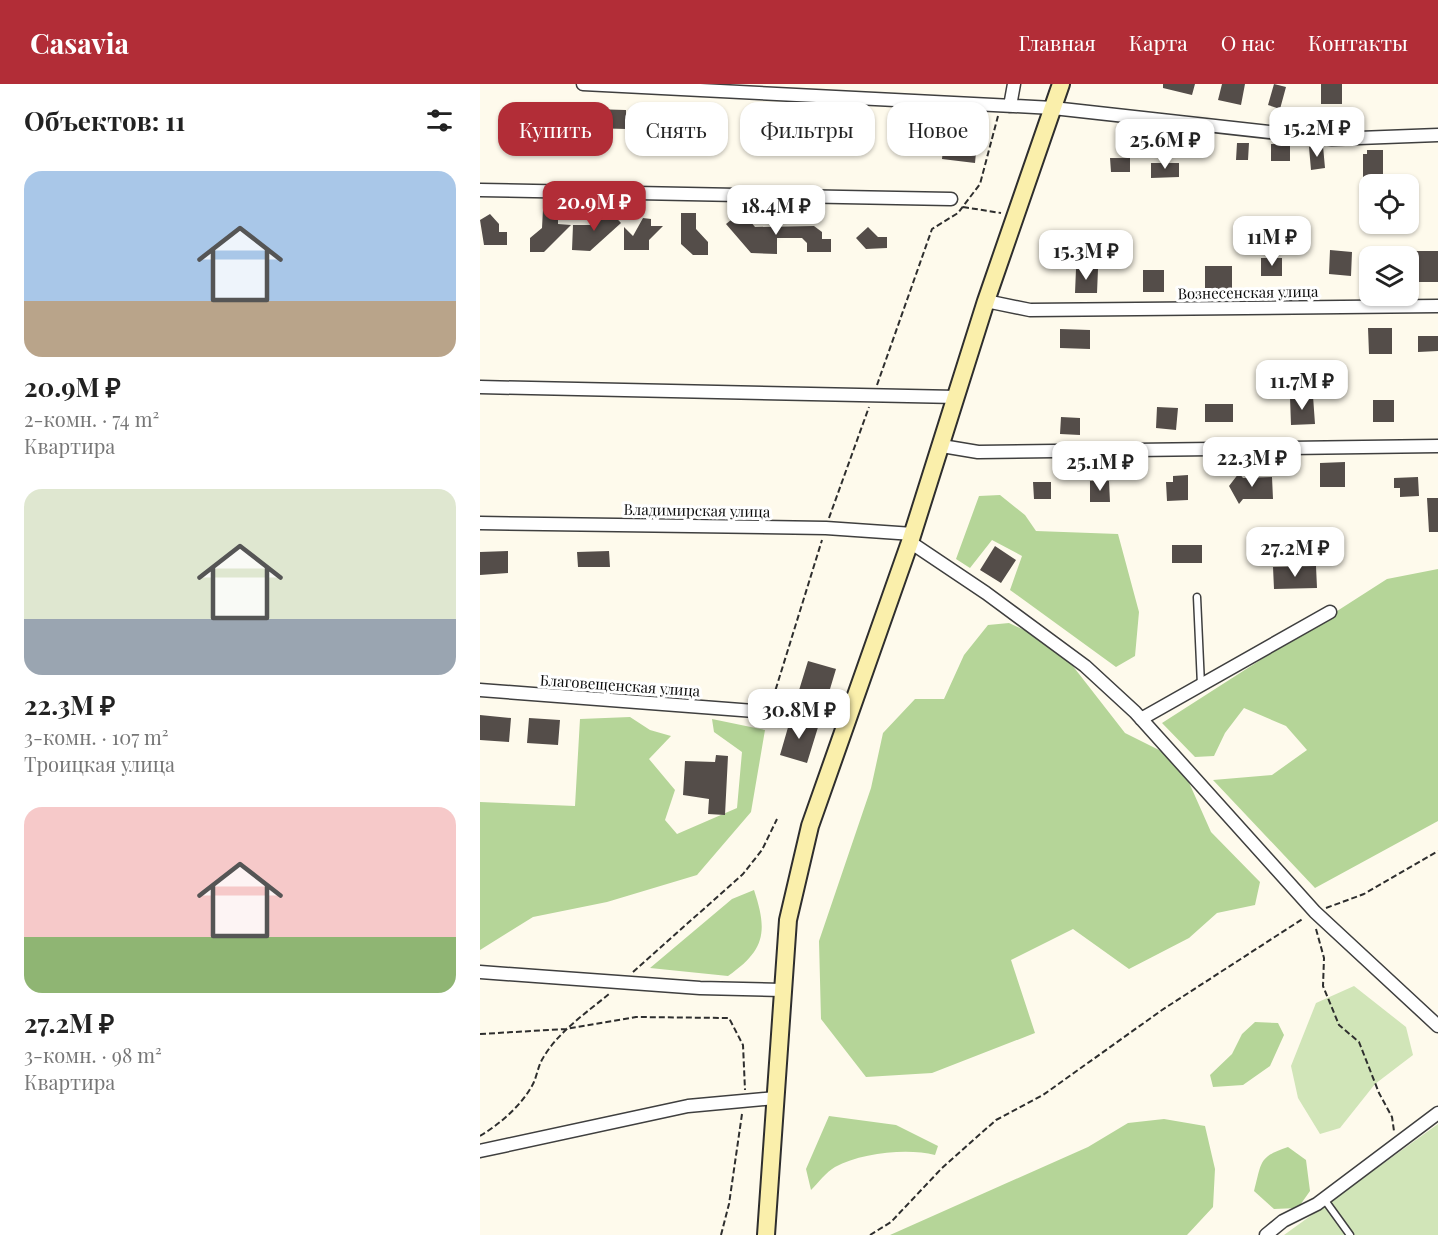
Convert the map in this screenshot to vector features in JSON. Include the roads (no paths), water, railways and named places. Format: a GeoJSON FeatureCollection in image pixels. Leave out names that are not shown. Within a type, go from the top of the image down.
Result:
{"type":"FeatureCollection","features":[{"type":"Feature","properties":{"kind":"street"},"geometry":{"type":"LineString","coordinates":[[583,84],[1053,108],[1332,139],[1438,135]]}},
{"type":"Feature","properties":{"kind":"street"},"geometry":{"type":"LineString","coordinates":[[1010,106],[1014,84]]}},
{"type":"Feature","properties":{"kind":"street"},"geometry":{"type":"LineString","coordinates":[[766,1235],[788,920],[810,826],[911,538],[986,301],[1061,84]]}},
{"type":"Feature","properties":{"kind":"street"},"geometry":{"type":"LineString","coordinates":[[480,190],[951,199]]}},
{"type":"Feature","properties":{"kind":"street","name":"Вознесенская улица"},"geometry":{"type":"LineString","coordinates":[[986,301],[1030,310],[1438,306]]}},
{"type":"Feature","properties":{"kind":"street"},"geometry":{"type":"LineString","coordinates":[[480,387],[957,397]]}},
{"type":"Feature","properties":{"kind":"street"},"geometry":{"type":"LineString","coordinates":[[942,446],[978,452],[1438,446]]}},
{"type":"Feature","properties":{"kind":"street","name":"Владимирская улица"},"geometry":{"type":"LineString","coordinates":[[480,523],[826,528],[911,538]]}},
{"type":"Feature","properties":{"kind":"street"},"geometry":{"type":"LineString","coordinates":[[911,538],[1085,666],[1141,719],[1315,912],[1438,1026]]}},
{"type":"Feature","properties":{"kind":"street"},"geometry":{"type":"LineString","coordinates":[[1141,719],[1330,612]]}},
{"type":"Feature","properties":{"kind":"street","name":"Благовещенская улица"},"geometry":{"type":"LineString","coordinates":[[480,690],[768,712],[794,708],[846,724]]}},
{"type":"Feature","properties":{"kind":"street"},"geometry":{"type":"LineString","coordinates":[[480,972],[700,988],[782,990]]}},
{"type":"Feature","properties":{"kind":"street"},"geometry":{"type":"LineString","coordinates":[[480,1151],[688,1106],[775,1098]]}},
{"type":"Feature","properties":{"kind":"street"},"geometry":{"type":"LineString","coordinates":[[1266,1235],[1283,1221],[1324,1199],[1438,1113]]}},
{"type":"Feature","properties":{"kind":"lane"},"geometry":{"type":"LineString","coordinates":[[1197,597],[1201,685]]}},
{"type":"Feature","properties":{"kind":"lane"},"geometry":{"type":"LineString","coordinates":[[1324,1199],[1350,1235]]}}]}
